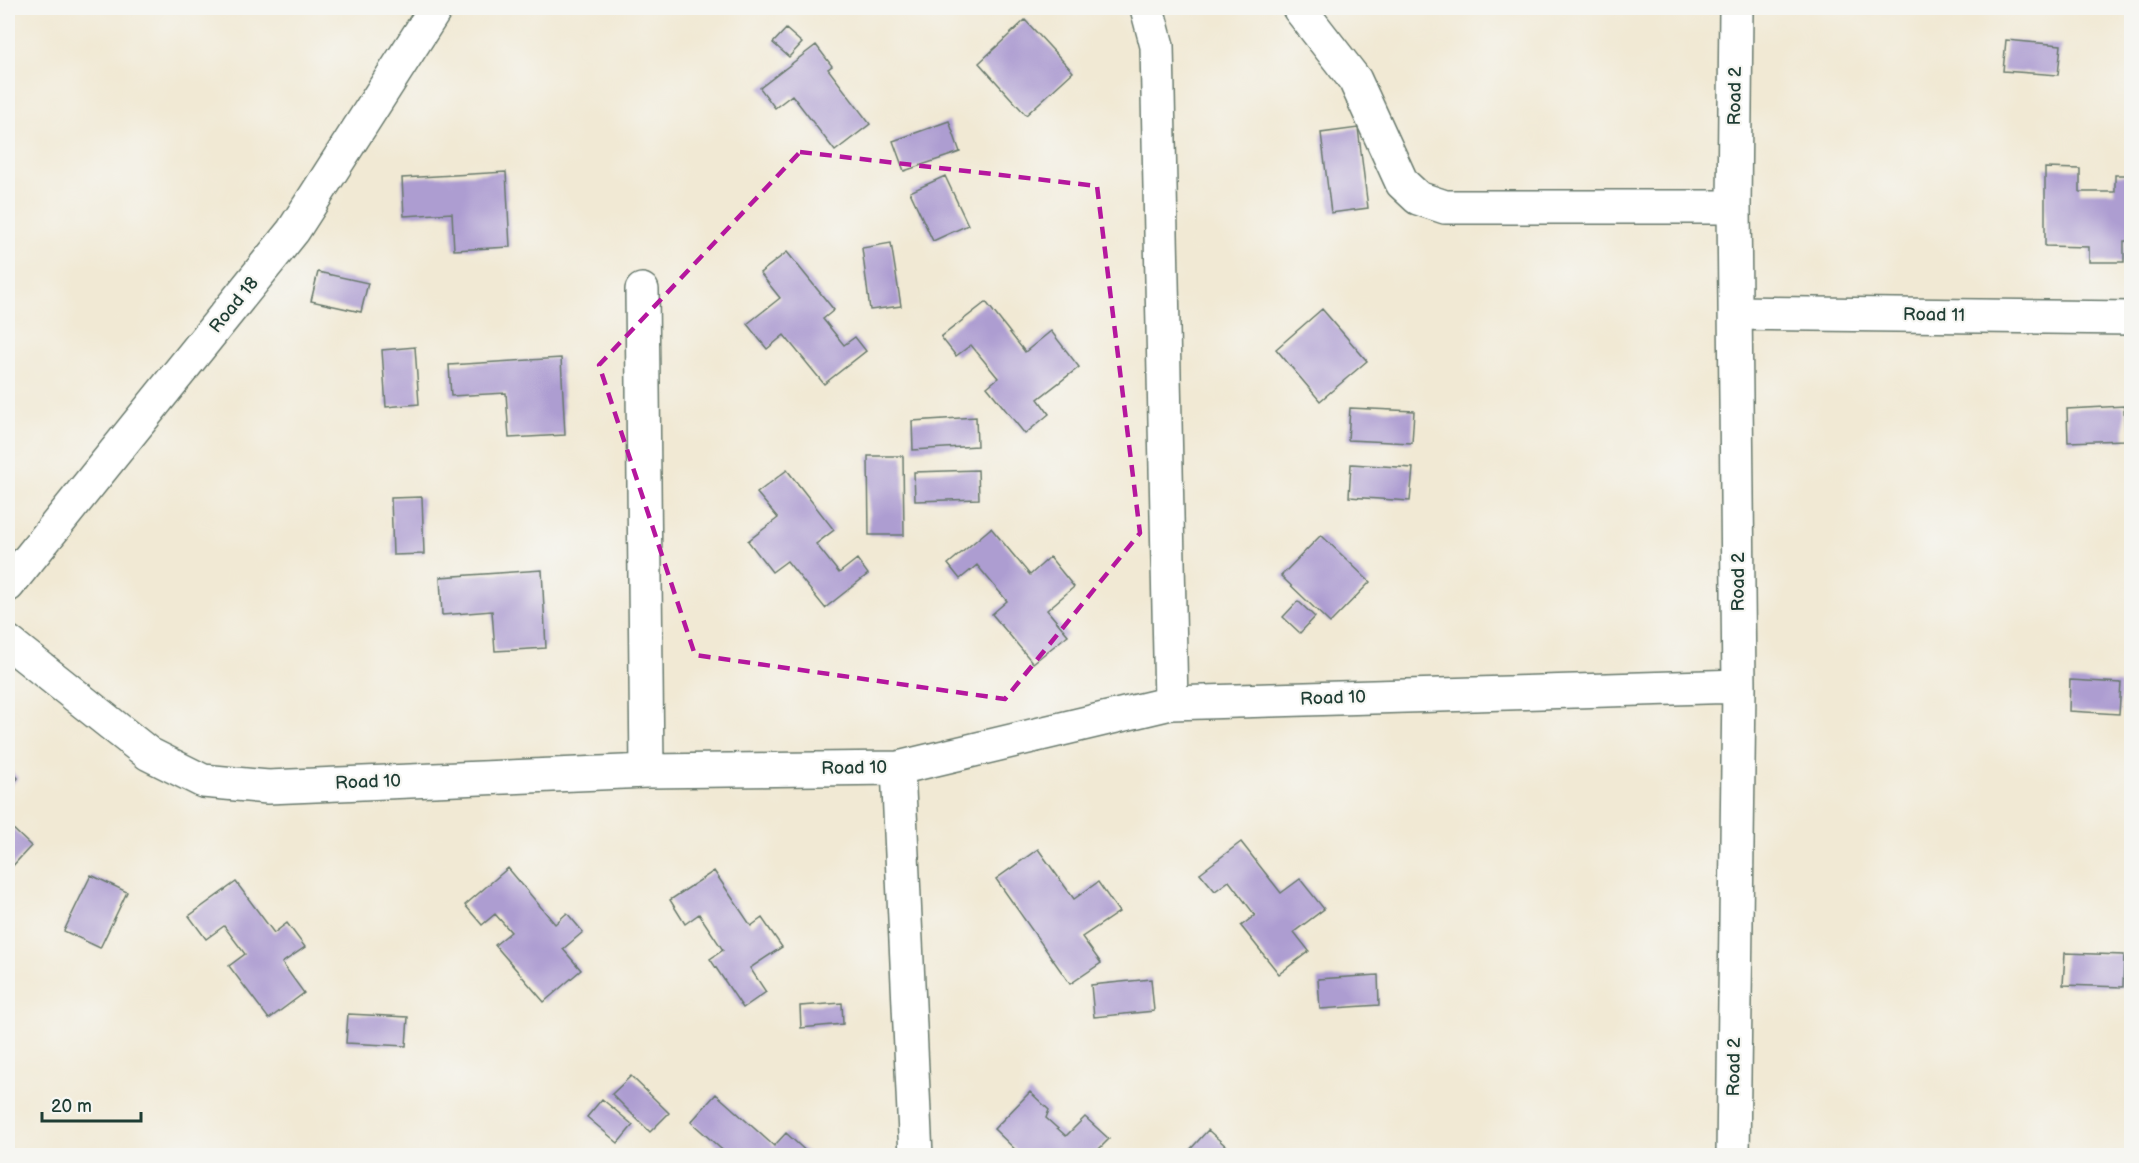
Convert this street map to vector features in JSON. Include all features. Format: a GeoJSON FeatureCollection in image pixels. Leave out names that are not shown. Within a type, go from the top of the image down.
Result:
{"type":"FeatureCollection","features":[{"type":"Feature","properties":{"kind":"street","name":"Road 18"},"geometry":{"type":"LineString","coordinates":[[8,585],[293,231],[436,8]]}},
{"type":"Feature","properties":{"kind":"street"},"geometry":{"type":"LineString","coordinates":[[1147,8],[1157,46],[1171,703]]}},
{"type":"Feature","properties":{"kind":"street"},"geometry":{"type":"LineString","coordinates":[[1299,8],[1354,80],[1402,183],[1418,198],[1445,207],[1734,207]]}},
{"type":"Feature","properties":{"kind":"street","name":"Road 2"},"geometry":{"type":"LineString","coordinates":[[1733,1155],[1739,686],[1734,207],[1736,8]]}},
{"type":"Feature","properties":{"kind":"street"},"geometry":{"type":"LineString","coordinates":[[642,290],[647,771]]}},
{"type":"Feature","properties":{"kind":"street","name":"Road 11"},"geometry":{"type":"LineString","coordinates":[[1736,313],[2132,318]]}},
{"type":"Feature","properties":{"kind":"street","name":"Road 10"},"geometry":{"type":"LineString","coordinates":[[8,642],[149,754],[203,781],[268,787],[647,771],[898,768],[1171,703],[1739,686]]}},
{"type":"Feature","properties":{"kind":"street"},"geometry":{"type":"LineString","coordinates":[[898,768],[916,1155]]}},
{"type":"Feature","properties":{"kind":"highlighted area"},"geometry":{"type":"Polygon","coordinates":[[[800,152],[1097,186],[1140,533],[1005,699],[695,655],[599,365],[800,152]]]}},
{"type":"Feature","properties":{"kind":"building"},"geometry":{"type":"Polygon","coordinates":[[[1025,20],[1073,72],[1026,115],[979,63],[1025,20]]]}},
{"type":"Feature","properties":{"kind":"building"},"geometry":{"type":"Polygon","coordinates":[[[786,29],[802,43],[789,57],[773,43],[786,29]]]}},
{"type":"Feature","properties":{"kind":"building"},"geometry":{"type":"Polygon","coordinates":[[[2006,40],[2061,45],[2058,75],[2003,71],[2006,40]]]}},
{"type":"Feature","properties":{"kind":"building"},"geometry":{"type":"Polygon","coordinates":[[[816,45],[832,66],[828,69],[870,124],[835,151],[792,95],[775,108],[760,88],[816,45]]]}},
{"type":"Feature","properties":{"kind":"building"},"geometry":{"type":"Polygon","coordinates":[[[949,121],[960,152],[904,171],[893,141],[949,121]]]}},
{"type":"Feature","properties":{"kind":"building"},"geometry":{"type":"Polygon","coordinates":[[[1358,128],[1368,208],[1331,213],[1321,133],[1358,128]]]}},
{"type":"Feature","properties":{"kind":"building"},"geometry":{"type":"Polygon","coordinates":[[[2045,168],[2080,169],[2080,192],[2115,192],[2115,175],[2132,175],[2132,241],[2124,241],[2124,262],[2089,262],[2089,247],[2045,246],[2045,168]]]}},
{"type":"Feature","properties":{"kind":"building"},"geometry":{"type":"Polygon","coordinates":[[[506,172],[510,247],[454,250],[452,213],[404,216],[402,178],[506,172]]]}},
{"type":"Feature","properties":{"kind":"building"},"geometry":{"type":"Polygon","coordinates":[[[945,176],[968,225],[933,241],[910,192],[945,176]]]}},
{"type":"Feature","properties":{"kind":"building"},"geometry":{"type":"Polygon","coordinates":[[[891,243],[901,306],[870,310],[862,248],[891,243]]]}},
{"type":"Feature","properties":{"kind":"building"},"geometry":{"type":"Polygon","coordinates":[[[787,252],[834,310],[823,319],[844,345],[855,337],[866,351],[824,384],[784,335],[767,349],[747,324],[780,298],[760,273],[787,252]]]}},
{"type":"Feature","properties":{"kind":"building"},"geometry":{"type":"Polygon","coordinates":[[[318,272],[368,283],[361,312],[311,301],[318,272]]]}},
{"type":"Feature","properties":{"kind":"building"},"geometry":{"type":"Polygon","coordinates":[[[986,302],[1025,352],[1051,331],[1079,367],[1038,399],[1049,414],[1025,434],[987,387],[998,378],[971,345],[956,356],[941,337],[986,302]]]}},
{"type":"Feature","properties":{"kind":"building"},"geometry":{"type":"Polygon","coordinates":[[[1322,309],[1367,361],[1320,401],[1276,349],[1322,309]]]}},
{"type":"Feature","properties":{"kind":"building"},"geometry":{"type":"Polygon","coordinates":[[[415,347],[419,404],[386,407],[382,350],[415,347]]]}},
{"type":"Feature","properties":{"kind":"building"},"geometry":{"type":"Polygon","coordinates":[[[561,358],[565,435],[509,438],[506,393],[451,396],[449,365],[561,358]]]}},
{"type":"Feature","properties":{"kind":"building"},"geometry":{"type":"Polygon","coordinates":[[[2124,406],[2125,440],[2068,442],[2067,409],[2124,406]]]}},
{"type":"Feature","properties":{"kind":"building"},"geometry":{"type":"Polygon","coordinates":[[[1350,408],[1414,411],[1412,443],[1348,440],[1350,408]]]}},
{"type":"Feature","properties":{"kind":"building"},"geometry":{"type":"Polygon","coordinates":[[[976,417],[977,446],[913,450],[912,421],[976,417]]]}},
{"type":"Feature","properties":{"kind":"building"},"geometry":{"type":"Polygon","coordinates":[[[868,456],[903,456],[904,535],[869,535],[868,456]]]}},
{"type":"Feature","properties":{"kind":"building"},"geometry":{"type":"Polygon","coordinates":[[[1351,464],[1413,468],[1410,501],[1349,497],[1351,464]]]}},
{"type":"Feature","properties":{"kind":"building"},"geometry":{"type":"Polygon","coordinates":[[[787,470],[834,530],[816,544],[839,573],[857,559],[868,574],[825,608],[787,561],[772,572],[748,541],[778,518],[757,493],[787,470]]]}},
{"type":"Feature","properties":{"kind":"building"},"geometry":{"type":"Polygon","coordinates":[[[978,470],[979,499],[915,501],[914,472],[978,470]]]}},
{"type":"Feature","properties":{"kind":"building"},"geometry":{"type":"Polygon","coordinates":[[[422,497],[424,554],[393,555],[391,498],[422,497]]]}},
{"type":"Feature","properties":{"kind":"building"},"geometry":{"type":"Polygon","coordinates":[[[991,528],[1030,575],[1050,557],[1074,587],[1047,610],[1068,635],[1033,663],[992,614],[1007,601],[977,565],[960,579],[948,564],[991,528]]]}},
{"type":"Feature","properties":{"kind":"building"},"geometry":{"type":"Polygon","coordinates":[[[1321,535],[1370,582],[1330,623],[1281,576],[1321,535]]]}},
{"type":"Feature","properties":{"kind":"building"},"geometry":{"type":"Polygon","coordinates":[[[542,570],[546,648],[495,651],[492,611],[442,615],[440,577],[542,570]]]}},
{"type":"Feature","properties":{"kind":"building"},"geometry":{"type":"Polygon","coordinates":[[[1298,601],[1315,617],[1300,633],[1283,617],[1298,601]]]}},
{"type":"Feature","properties":{"kind":"building"},"geometry":{"type":"Polygon","coordinates":[[[2070,680],[2121,683],[2119,714],[2069,711],[2070,680]]]}},
{"type":"Feature","properties":{"kind":"building"},"geometry":{"type":"Polygon","coordinates":[[[8,768],[18,778],[8,789],[8,768]]]}},
{"type":"Feature","properties":{"kind":"building"},"geometry":{"type":"Polygon","coordinates":[[[8,824],[31,846],[8,871],[8,824]]]}},
{"type":"Feature","properties":{"kind":"building"},"geometry":{"type":"Polygon","coordinates":[[[1241,842],[1281,893],[1300,879],[1324,909],[1294,932],[1309,951],[1279,974],[1241,926],[1255,915],[1229,881],[1215,891],[1200,873],[1241,842]]]}},
{"type":"Feature","properties":{"kind":"building"},"geometry":{"type":"Polygon","coordinates":[[[1038,849],[1074,899],[1098,882],[1119,912],[1082,937],[1101,963],[1070,984],[996,879],[1038,849]]]}},
{"type":"Feature","properties":{"kind":"building"},"geometry":{"type":"Polygon","coordinates":[[[508,868],[555,924],[567,913],[583,932],[563,949],[581,970],[544,1002],[495,945],[511,932],[495,914],[482,925],[465,905],[508,868]]]}},
{"type":"Feature","properties":{"kind":"building"},"geometry":{"type":"Polygon","coordinates":[[[714,871],[751,926],[762,918],[782,947],[750,968],[766,992],[743,1008],[710,959],[723,950],[699,914],[685,924],[670,900],[714,871]]]}},
{"type":"Feature","properties":{"kind":"building"},"geometry":{"type":"Polygon","coordinates":[[[91,875],[127,892],[100,948],[64,931],[91,875]]]}},
{"type":"Feature","properties":{"kind":"building"},"geometry":{"type":"Polygon","coordinates":[[[236,882],[274,933],[287,923],[305,947],[282,963],[304,993],[269,1019],[229,966],[245,954],[224,926],[206,939],[189,916],[236,882]]]}},
{"type":"Feature","properties":{"kind":"building"},"geometry":{"type":"Polygon","coordinates":[[[2065,953],[2124,955],[2123,987],[2063,985],[2065,953]]]}},
{"type":"Feature","properties":{"kind":"building"},"geometry":{"type":"Polygon","coordinates":[[[1378,975],[1379,1005],[1320,1009],[1318,979],[1378,975]]]}},
{"type":"Feature","properties":{"kind":"building"},"geometry":{"type":"Polygon","coordinates":[[[1151,979],[1154,1011],[1094,1017],[1091,985],[1151,979]]]}},
{"type":"Feature","properties":{"kind":"building"},"geometry":{"type":"Polygon","coordinates":[[[842,1003],[843,1024],[801,1028],[800,1006],[842,1003]]]}},
{"type":"Feature","properties":{"kind":"building"},"geometry":{"type":"Polygon","coordinates":[[[348,1014],[408,1017],[406,1046],[346,1043],[348,1014]]]}},
{"type":"Feature","properties":{"kind":"building"},"geometry":{"type":"Polygon","coordinates":[[[631,1076],[669,1113],[650,1132],[612,1094],[631,1076]]]}},
{"type":"Feature","properties":{"kind":"building"},"geometry":{"type":"Polygon","coordinates":[[[1030,1092],[1049,1110],[1046,1118],[1066,1136],[1085,1117],[1109,1139],[1095,1153],[1098,1156],[1022,1156],[994,1129],[1030,1092]]]}},
{"type":"Feature","properties":{"kind":"building"},"geometry":{"type":"Polygon","coordinates":[[[716,1094],[774,1146],[786,1133],[811,1156],[729,1156],[691,1122],[716,1094]]]}},
{"type":"Feature","properties":{"kind":"building"},"geometry":{"type":"Polygon","coordinates":[[[602,1099],[633,1125],[618,1143],[587,1117],[602,1099]]]}},
{"type":"Feature","properties":{"kind":"building"},"geometry":{"type":"Polygon","coordinates":[[[1208,1130],[1237,1156],[1191,1156],[1187,1153],[1208,1130]]]}}]}
